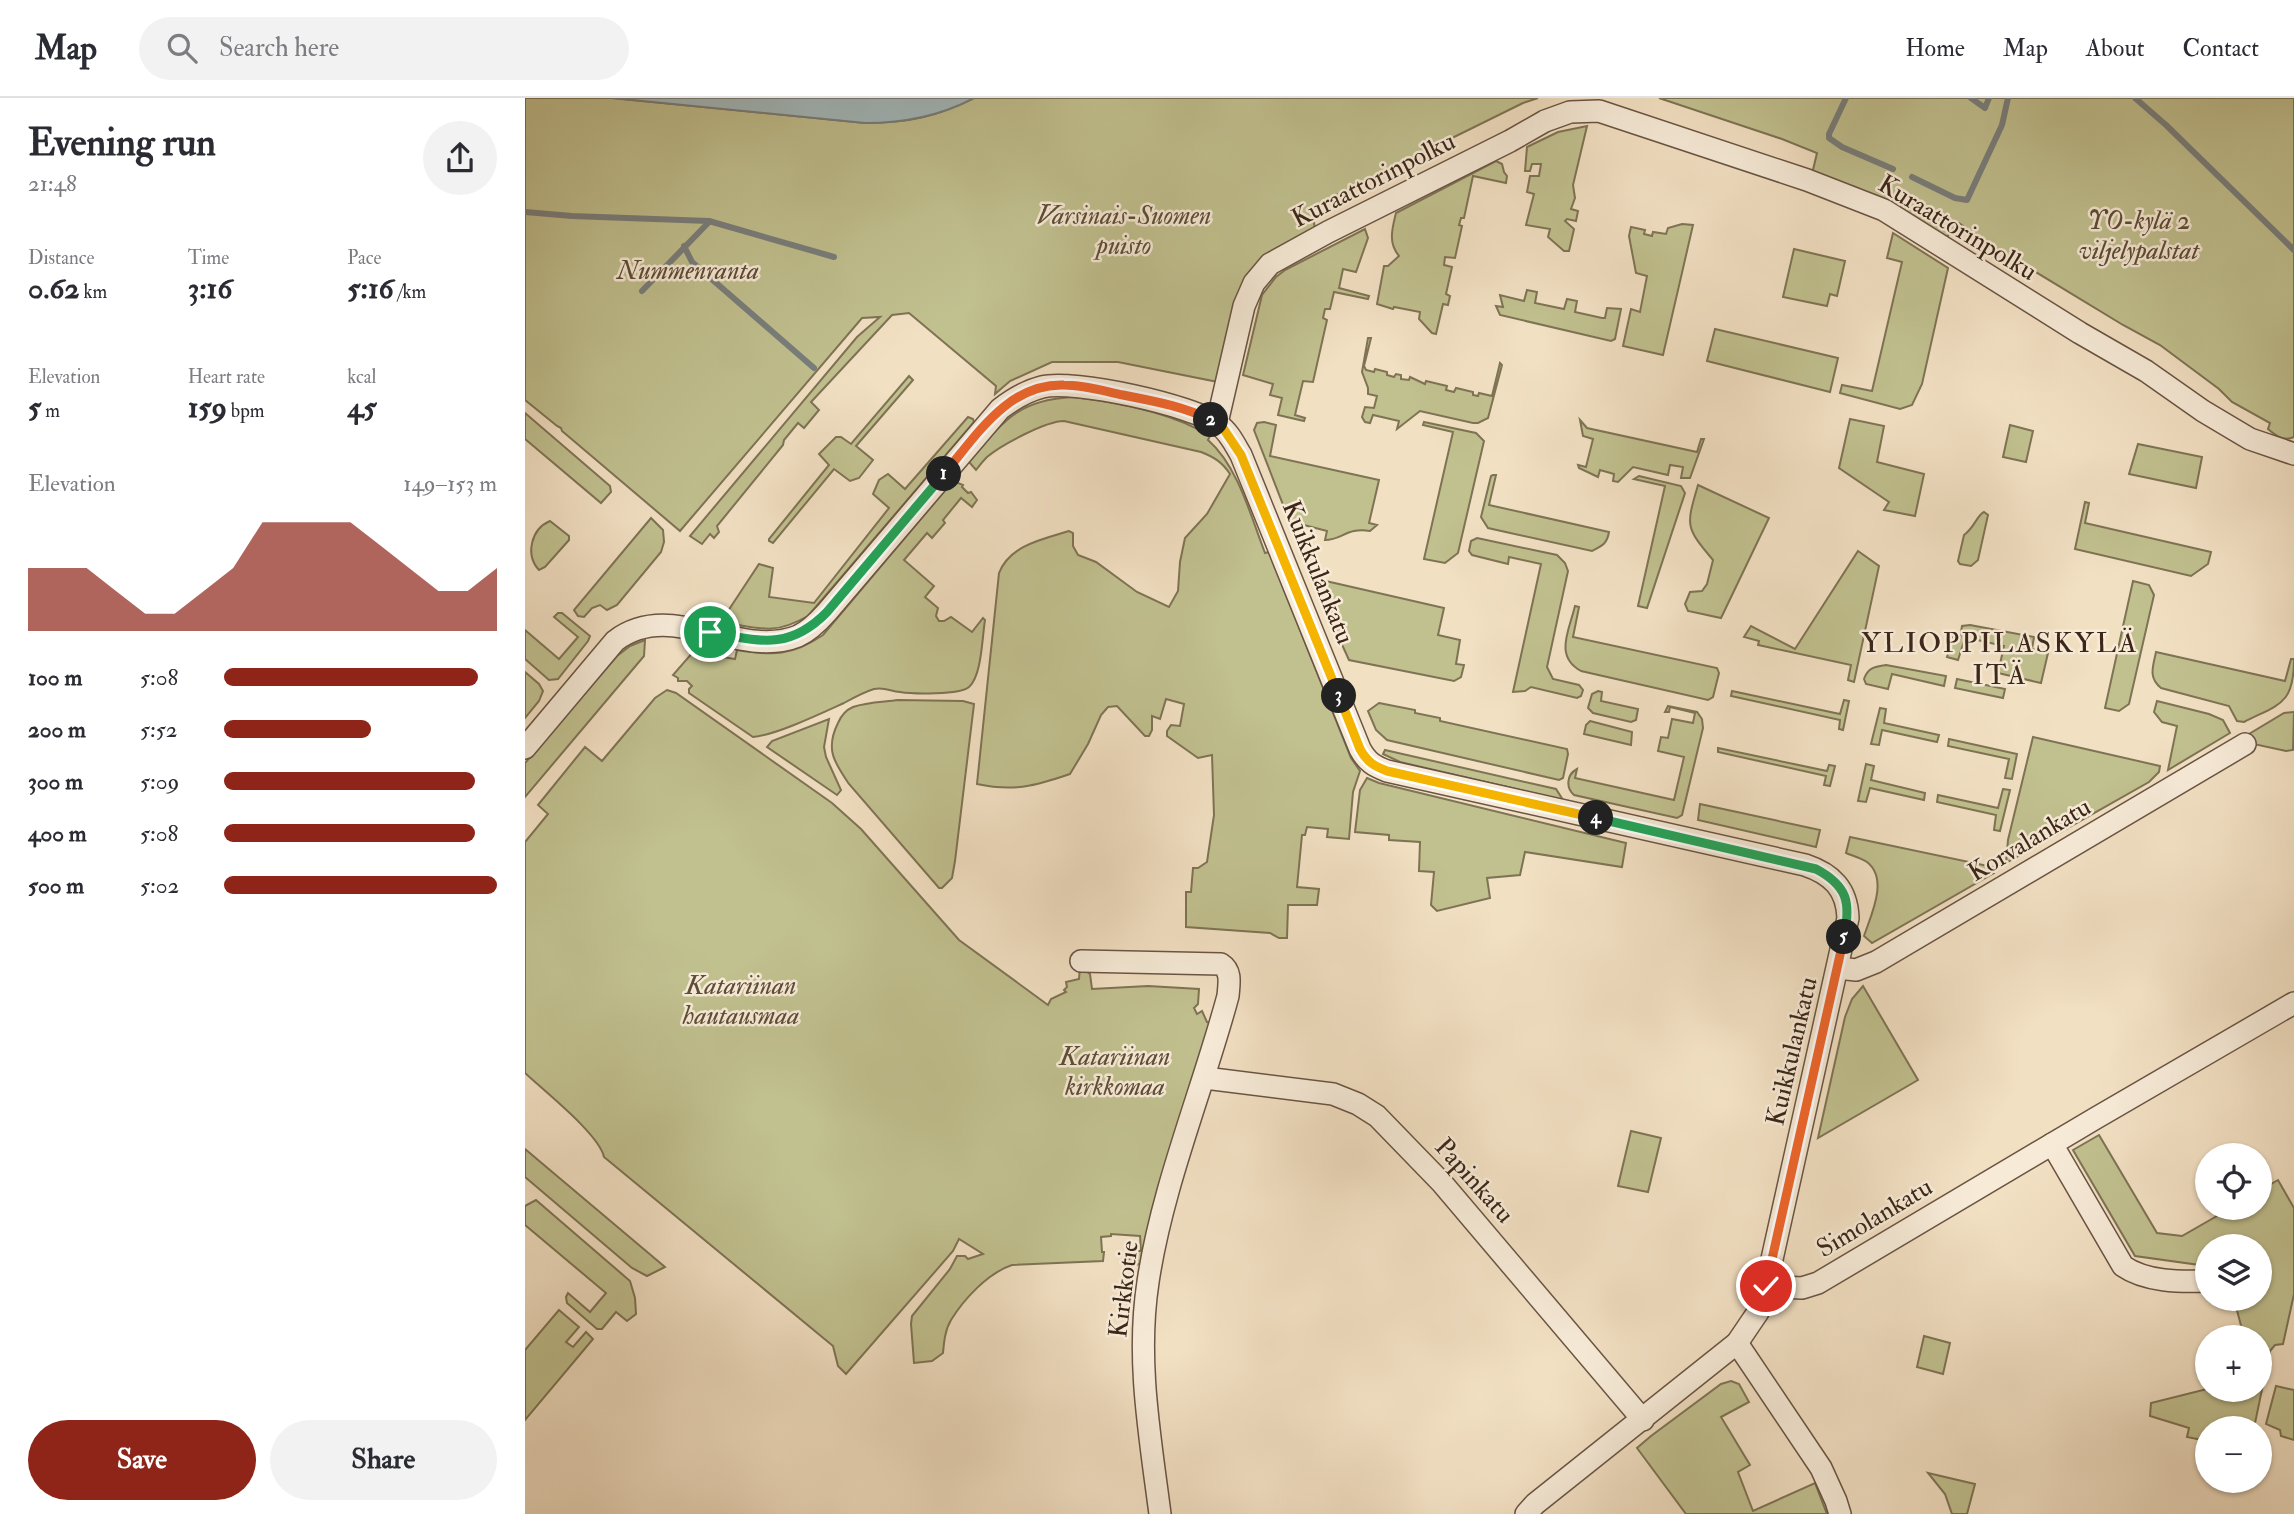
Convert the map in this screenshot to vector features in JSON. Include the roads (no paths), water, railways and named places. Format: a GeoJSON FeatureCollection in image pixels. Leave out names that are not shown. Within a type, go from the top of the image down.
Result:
{"type":"FeatureCollection","features":[{"type":"Feature","properties":{"kind":"street","name":"Kuraattorinpolku"},"geometry":{"type":"LineString","coordinates":[[1217,423],[1244,306],[1254,283],[1270,264],[1545,121],[1570,112],[1599,111],[1807,180],[1884,210],[2136,365],[2203,411],[2250,439],[2294,454]]}},
{"type":"Feature","properties":{"kind":"street","name":"Kuikkulankatu"},"geometry":{"type":"LineString","coordinates":[[525,748],[609,648],[641,627],[660,625],[774,640],[788,639],[808,630],[827,612],[1000,409],[1028,391],[1044,386],[1078,385],[1174,405],[1217,423],[1241,455],[1360,749],[1370,763],[1387,771],[1816,869],[1842,889],[1848,905],[1848,918],[1766,1286]]}},
{"type":"Feature","properties":{"kind":"street","name":"Korvalankatu"},"geometry":{"type":"LineString","coordinates":[[1838,968],[1856,970],[1876,962],[2245,744]]}},
{"type":"Feature","properties":{"kind":"street","name":"Kirkkotie"},"geometry":{"type":"LineString","coordinates":[[1080,961],[1221,964],[1229,976],[1228,996],[1163,1214],[1147,1296],[1143,1376],[1160,1514]]}},
{"type":"Feature","properties":{"kind":"street","name":"Simolankatu"},"geometry":{"type":"LineString","coordinates":[[1766,1286],[1802,1288],[1818,1283],[2294,1003]]}},
{"type":"Feature","properties":{"kind":"street","name":"Papinkatu"},"geometry":{"type":"LineString","coordinates":[[1205,1078],[1333,1094],[1358,1104],[1377,1116],[1442,1182],[1643,1420]]}},
{"type":"Feature","properties":{"kind":"street"},"geometry":{"type":"LineString","coordinates":[[2052,1144],[2123,1266],[2143,1276],[2195,1282]]}},
{"type":"Feature","properties":{"kind":"street"},"geometry":{"type":"LineString","coordinates":[[1526,1514],[1535,1504],[1737,1343],[1758,1312],[1766,1286]]}},
{"type":"Feature","properties":{"kind":"street"},"geometry":{"type":"LineString","coordinates":[[1737,1343],[1821,1468],[1840,1514]]}},
{"type":"Feature","properties":{"kind":"water"},"geometry":{"type":"Polygon","coordinates":[[[612,98],[974,98],[948,110],[921,117],[865,123],[612,98]]]}},
{"type":"Feature","properties":{"kind":"waterway"},"geometry":{"type":"LineString","coordinates":[[1846,98],[1829,138],[1842,147],[1893,169]]}},
{"type":"Feature","properties":{"kind":"waterway"},"geometry":{"type":"LineString","coordinates":[[1971,98],[1985,108],[1989,98]]}},
{"type":"Feature","properties":{"kind":"waterway"},"geometry":{"type":"LineString","coordinates":[[1912,177],[1955,198],[1967,200],[2002,125],[2008,98]]}},
{"type":"Feature","properties":{"kind":"waterway"},"geometry":{"type":"LineString","coordinates":[[2135,98],[2294,250]]}},
{"type":"Feature","properties":{"kind":"waterway"},"geometry":{"type":"LineString","coordinates":[[525,212],[709,221],[834,257]]}},
{"type":"Feature","properties":{"kind":"waterway"},"geometry":{"type":"LineString","coordinates":[[642,291],[709,222]]}},
{"type":"Feature","properties":{"kind":"waterway"},"geometry":{"type":"LineString","coordinates":[[684,246],[692,262],[814,368]]}},
{"type":"Feature","properties":{"kind":"district","name":"YLIOPPILASKYLÄ ITÄ"},"geometry":{"type":"Point","coordinates":[2000,658]}},
{"type":"Feature","properties":{"kind":"park label","name":"Varsinais-Suomen puisto"},"geometry":{"type":"Point","coordinates":[1124,230]}},
{"type":"Feature","properties":{"kind":"park label","name":"YO-kylä 2 viljelypalstat"},"geometry":{"type":"Point","coordinates":[2139,235]}},
{"type":"Feature","properties":{"kind":"park label","name":"Nummenranta"},"geometry":{"type":"Point","coordinates":[688,270]}},
{"type":"Feature","properties":{"kind":"park label","name":"Katariinan hautausmaa"},"geometry":{"type":"Point","coordinates":[741,1000]}},
{"type":"Feature","properties":{"kind":"park label","name":"Katariinan kirkkomaa"},"geometry":{"type":"Point","coordinates":[1115,1071]}}]}
